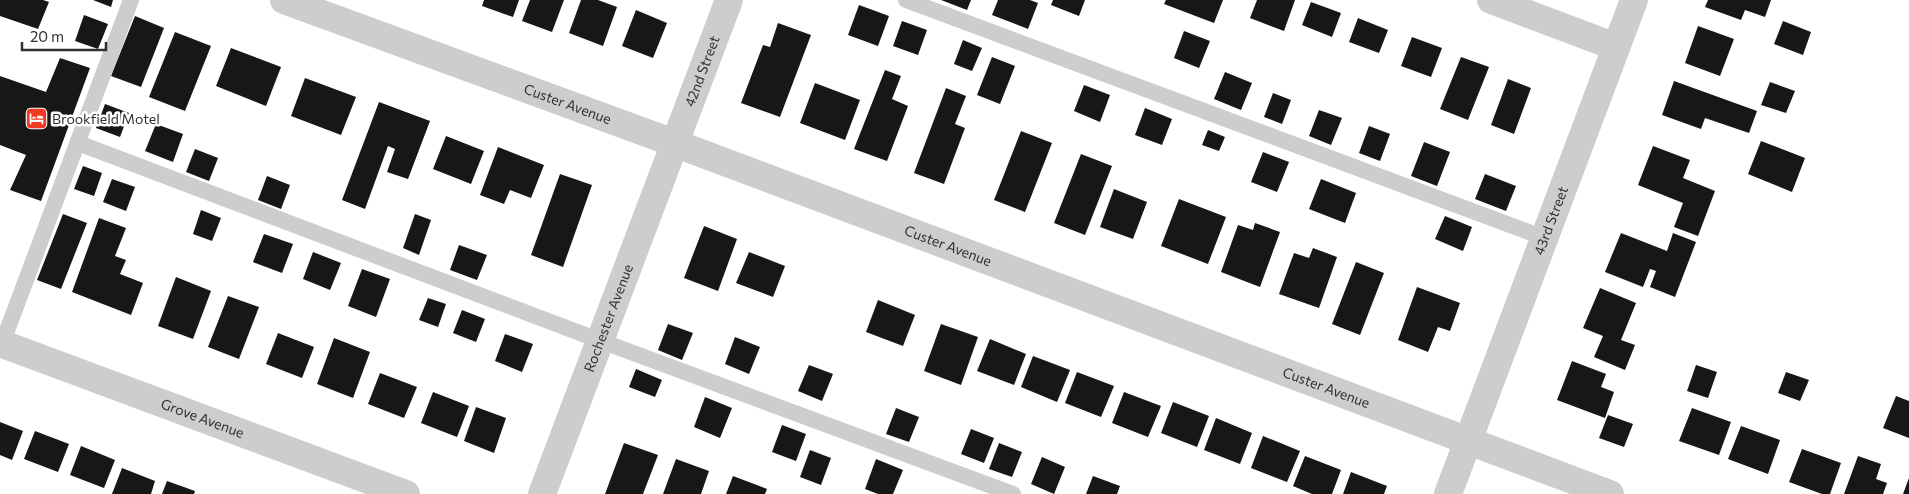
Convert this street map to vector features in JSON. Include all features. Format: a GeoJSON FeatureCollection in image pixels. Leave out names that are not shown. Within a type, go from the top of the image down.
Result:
{"type":"FeatureCollection","features":[{"type":"Feature","properties":{"kind":"street","name":"Custer Avenue"},"geometry":{"type":"LineString","coordinates":[[284,0],[674,142],[1610,494]]}},
{"type":"Feature","properties":{"kind":"street","name":"42nd Street"},"geometry":{"type":"LineString","coordinates":[[674,142],[729,0]]}},
{"type":"Feature","properties":{"kind":"street"},"geometry":{"type":"LineString","coordinates":[[1491,0],[1616,47]]}},
{"type":"Feature","properties":{"kind":"street","name":"43rd Street"},"geometry":{"type":"LineString","coordinates":[[1448,494],[1634,0]]}},
{"type":"Feature","properties":{"kind":"street","name":"Rochester Avenue"},"geometry":{"type":"LineString","coordinates":[[542,494],[601,341],[674,142]]}},
{"type":"Feature","properties":{"kind":"street","name":"Grove Avenue"},"geometry":{"type":"LineString","coordinates":[[1,344],[406,494]]}},
{"type":"Feature","properties":{"kind":"lane"},"geometry":{"type":"LineString","coordinates":[[1,344],[131,0]]}},
{"type":"Feature","properties":{"kind":"lane"},"geometry":{"type":"LineString","coordinates":[[906,0],[1545,238]]}},
{"type":"Feature","properties":{"kind":"lane"},"geometry":{"type":"LineString","coordinates":[[78,142],[601,341],[1013,494]]}},
{"type":"Feature","properties":{"kind":"building"},"geometry":{"type":"Polygon","coordinates":[[[0,0],[43,0],[49,2],[38,29],[0,16],[0,0]]]}},
{"type":"Feature","properties":{"kind":"building"},"geometry":{"type":"Polygon","coordinates":[[[93,0],[113,0],[111,7],[93,0]]]}},
{"type":"Feature","properties":{"kind":"building"},"geometry":{"type":"Polygon","coordinates":[[[484,0],[519,0],[513,17],[482,6],[484,0]]]}},
{"type":"Feature","properties":{"kind":"building"},"geometry":{"type":"Polygon","coordinates":[[[530,0],[564,0],[552,32],[522,21],[530,0]]]}},
{"type":"Feature","properties":{"kind":"building"},"geometry":{"type":"Polygon","coordinates":[[[581,0],[598,0],[617,7],[603,46],[569,33],[581,0]]]}},
{"type":"Feature","properties":{"kind":"building"},"geometry":{"type":"Polygon","coordinates":[[[941,0],[971,0],[967,10],[941,0]]]}},
{"type":"Feature","properties":{"kind":"building"},"geometry":{"type":"Polygon","coordinates":[[[998,0],[1030,0],[1038,3],[1028,29],[992,15],[998,0]]]}},
{"type":"Feature","properties":{"kind":"building"},"geometry":{"type":"Polygon","coordinates":[[[1053,0],[1085,0],[1079,16],[1051,5],[1053,0]]]}},
{"type":"Feature","properties":{"kind":"building"},"geometry":{"type":"Polygon","coordinates":[[[1166,0],[1223,0],[1214,23],[1164,4],[1166,0]]]}},
{"type":"Feature","properties":{"kind":"building"},"geometry":{"type":"Polygon","coordinates":[[[1257,0],[1295,0],[1284,31],[1250,18],[1257,0]]]}},
{"type":"Feature","properties":{"kind":"building"},"geometry":{"type":"Polygon","coordinates":[[[1708,0],[1771,0],[1765,17],[1745,10],[1741,20],[1705,7],[1708,0]]]}},
{"type":"Feature","properties":{"kind":"building"},"geometry":{"type":"Polygon","coordinates":[[[1311,2],[1341,13],[1332,37],[1302,25],[1311,2]]]}},
{"type":"Feature","properties":{"kind":"building"},"geometry":{"type":"Polygon","coordinates":[[[859,5],[889,16],[878,46],[848,35],[859,5]]]}},
{"type":"Feature","properties":{"kind":"building"},"geometry":{"type":"Polygon","coordinates":[[[636,10],[667,23],[653,58],[622,46],[636,10]]]}},
{"type":"Feature","properties":{"kind":"building"},"geometry":{"type":"Polygon","coordinates":[[[84,15],[108,24],[98,49],[75,41],[84,15]]]}},
{"type":"Feature","properties":{"kind":"building"},"geometry":{"type":"Polygon","coordinates":[[[135,16],[164,28],[141,87],[111,76],[135,16]]]}},
{"type":"Feature","properties":{"kind":"building"},"geometry":{"type":"Polygon","coordinates":[[[1358,18],[1388,30],[1379,53],[1349,42],[1358,18]]]}},
{"type":"Feature","properties":{"kind":"building"},"geometry":{"type":"Polygon","coordinates":[[[902,21],[927,30],[918,55],[893,46],[902,21]]]}},
{"type":"Feature","properties":{"kind":"building"},"geometry":{"type":"Polygon","coordinates":[[[1783,21],[1811,32],[1803,55],[1774,44],[1783,21]]]}},
{"type":"Feature","properties":{"kind":"building"},"geometry":{"type":"Polygon","coordinates":[[[778,23],[811,35],[780,117],[741,103],[763,45],[770,47],[778,23]]]}},
{"type":"Feature","properties":{"kind":"building"},"geometry":{"type":"Polygon","coordinates":[[[1698,26],[1734,39],[1720,76],[1685,63],[1698,26]]]}},
{"type":"Feature","properties":{"kind":"building"},"geometry":{"type":"Polygon","coordinates":[[[1184,31],[1210,41],[1199,68],[1174,58],[1184,31]]]}},
{"type":"Feature","properties":{"kind":"building"},"geometry":{"type":"Polygon","coordinates":[[[175,32],[211,46],[185,111],[149,97],[175,32]]]}},
{"type":"Feature","properties":{"kind":"building"},"geometry":{"type":"Polygon","coordinates":[[[1412,37],[1442,48],[1431,77],[1401,66],[1412,37]]]}},
{"type":"Feature","properties":{"kind":"building"},"geometry":{"type":"Polygon","coordinates":[[[963,40],[982,48],[972,71],[954,64],[963,40]]]}},
{"type":"Feature","properties":{"kind":"building"},"geometry":{"type":"Polygon","coordinates":[[[231,48],[281,67],[266,106],[216,86],[231,48]]]}},
{"type":"Feature","properties":{"kind":"building"},"geometry":{"type":"Polygon","coordinates":[[[992,57],[1015,66],[1000,104],[977,95],[992,57]]]}},
{"type":"Feature","properties":{"kind":"building"},"geometry":{"type":"Polygon","coordinates":[[[1461,57],[1489,67],[1468,120],[1440,109],[1461,57]]]}},
{"type":"Feature","properties":{"kind":"building","name":"Brookfield Motel"},"geometry":{"type":"Polygon","coordinates":[[[60,58],[90,68],[41,201],[10,190],[26,155],[0,145],[0,76],[46,92],[60,58]]]}},
{"type":"Feature","properties":{"kind":"building"},"geometry":{"type":"Polygon","coordinates":[[[885,70],[901,76],[892,99],[908,106],[887,161],[854,149],[885,70]]]}},
{"type":"Feature","properties":{"kind":"building"},"geometry":{"type":"Polygon","coordinates":[[[1225,72],[1252,83],[1241,110],[1214,99],[1225,72]]]}},
{"type":"Feature","properties":{"kind":"building"},"geometry":{"type":"Polygon","coordinates":[[[305,78],[356,97],[341,135],[291,116],[305,78]]]}},
{"type":"Feature","properties":{"kind":"building"},"geometry":{"type":"Polygon","coordinates":[[[1508,79],[1531,88],[1514,134],[1491,125],[1508,79]]]}},
{"type":"Feature","properties":{"kind":"building"},"geometry":{"type":"Polygon","coordinates":[[[1674,81],[1757,111],[1749,133],[1705,118],[1701,129],[1662,115],[1674,81]]]}},
{"type":"Feature","properties":{"kind":"building"},"geometry":{"type":"Polygon","coordinates":[[[1770,82],[1795,91],[1786,113],[1761,105],[1770,82]]]}},
{"type":"Feature","properties":{"kind":"building"},"geometry":{"type":"Polygon","coordinates":[[[815,83],[860,100],[845,140],[800,123],[815,83]]]}},
{"type":"Feature","properties":{"kind":"building"},"geometry":{"type":"Polygon","coordinates":[[[1084,85],[1110,95],[1100,122],[1074,111],[1084,85]]]}},
{"type":"Feature","properties":{"kind":"building"},"geometry":{"type":"Polygon","coordinates":[[[946,88],[966,96],[955,124],[965,128],[944,184],[914,173],[946,88]]]}},
{"type":"Feature","properties":{"kind":"building"},"geometry":{"type":"Polygon","coordinates":[[[1273,93],[1291,100],[1282,124],[1264,117],[1273,93]]]}},
{"type":"Feature","properties":{"kind":"building"},"geometry":{"type":"Polygon","coordinates":[[[379,102],[430,121],[408,179],[387,172],[395,149],[388,146],[365,209],[342,200],[379,102]]]}},
{"type":"Feature","properties":{"kind":"building"},"geometry":{"type":"Polygon","coordinates":[[[105,104],[129,113],[120,137],[96,128],[105,104]]]}},
{"type":"Feature","properties":{"kind":"building"},"geometry":{"type":"Polygon","coordinates":[[[1145,108],[1172,119],[1162,145],[1135,135],[1145,108]]]}},
{"type":"Feature","properties":{"kind":"building"},"geometry":{"type":"Polygon","coordinates":[[[1319,110],[1342,118],[1331,145],[1309,136],[1319,110]]]}},
{"type":"Feature","properties":{"kind":"building"},"geometry":{"type":"Polygon","coordinates":[[[156,124],[183,134],[173,162],[145,151],[156,124]]]}},
{"type":"Feature","properties":{"kind":"building"},"geometry":{"type":"Polygon","coordinates":[[[1369,126],[1390,134],[1380,161],[1359,153],[1369,126]]]}},
{"type":"Feature","properties":{"kind":"building"},"geometry":{"type":"Polygon","coordinates":[[[1208,130],[1225,137],[1219,151],[1202,145],[1208,130]]]}},
{"type":"Feature","properties":{"kind":"building"},"geometry":{"type":"Polygon","coordinates":[[[1021,131],[1052,143],[1025,212],[994,200],[1021,131]]]}},
{"type":"Feature","properties":{"kind":"building"},"geometry":{"type":"Polygon","coordinates":[[[446,136],[484,151],[471,184],[433,169],[446,136]]]}},
{"type":"Feature","properties":{"kind":"building"},"geometry":{"type":"Polygon","coordinates":[[[1761,141],[1805,158],[1792,192],[1748,174],[1761,141]]]}},
{"type":"Feature","properties":{"kind":"building"},"geometry":{"type":"Polygon","coordinates":[[[1424,142],[1450,152],[1437,186],[1411,176],[1424,142]]]}},
{"type":"Feature","properties":{"kind":"building"},"geometry":{"type":"Polygon","coordinates":[[[1653,146],[1690,160],[1683,178],[1715,191],[1698,236],[1674,227],[1683,203],[1638,185],[1653,146]]]}},
{"type":"Feature","properties":{"kind":"building"},"geometry":{"type":"Polygon","coordinates":[[[498,147],[544,165],[531,198],[510,190],[504,204],[480,195],[498,147]]]}},
{"type":"Feature","properties":{"kind":"building"},"geometry":{"type":"Polygon","coordinates":[[[195,149],[218,158],[209,181],[186,172],[195,149]]]}},
{"type":"Feature","properties":{"kind":"building"},"geometry":{"type":"Polygon","coordinates":[[[1263,152],[1289,162],[1277,192],[1251,182],[1263,152]]]}},
{"type":"Feature","properties":{"kind":"building"},"geometry":{"type":"Polygon","coordinates":[[[1081,154],[1112,166],[1085,235],[1054,223],[1081,154]]]}},
{"type":"Feature","properties":{"kind":"building"},"geometry":{"type":"Polygon","coordinates":[[[83,166],[102,173],[94,196],[74,189],[83,166]]]}},
{"type":"Feature","properties":{"kind":"building"},"geometry":{"type":"Polygon","coordinates":[[[560,174],[592,185],[563,267],[531,255],[560,174]]]}},
{"type":"Feature","properties":{"kind":"building"},"geometry":{"type":"Polygon","coordinates":[[[1485,174],[1516,186],[1506,211],[1475,199],[1485,174]]]}},
{"type":"Feature","properties":{"kind":"building"},"geometry":{"type":"Polygon","coordinates":[[[267,176],[290,185],[281,209],[258,200],[267,176]]]}},
{"type":"Feature","properties":{"kind":"building"},"geometry":{"type":"Polygon","coordinates":[[[112,179],[135,187],[126,211],[103,202],[112,179]]]}},
{"type":"Feature","properties":{"kind":"building"},"geometry":{"type":"Polygon","coordinates":[[[1321,179],[1356,193],[1345,223],[1309,209],[1321,179]]]}},
{"type":"Feature","properties":{"kind":"building"},"geometry":{"type":"Polygon","coordinates":[[[1114,189],[1147,202],[1133,239],[1100,227],[1114,189]]]}},
{"type":"Feature","properties":{"kind":"building"},"geometry":{"type":"Polygon","coordinates":[[[1179,199],[1226,217],[1208,264],[1161,246],[1179,199]]]}},
{"type":"Feature","properties":{"kind":"building"},"geometry":{"type":"Polygon","coordinates":[[[201,210],[221,218],[212,241],[193,234],[201,210]]]}},
{"type":"Feature","properties":{"kind":"building"},"geometry":{"type":"Polygon","coordinates":[[[63,214],[87,223],[61,289],[37,280],[63,214]]]}},
{"type":"Feature","properties":{"kind":"building"},"geometry":{"type":"Polygon","coordinates":[[[415,214],[431,220],[419,255],[403,248],[415,214]]]}},
{"type":"Feature","properties":{"kind":"building"},"geometry":{"type":"Polygon","coordinates":[[[1445,216],[1472,227],[1463,251],[1435,239],[1445,216]]]}},
{"type":"Feature","properties":{"kind":"building"},"geometry":{"type":"Polygon","coordinates":[[[99,218],[126,228],[115,256],[126,260],[120,274],[143,283],[131,315],[72,292],[99,218]]]}},
{"type":"Feature","properties":{"kind":"building"},"geometry":{"type":"Polygon","coordinates":[[[1255,223],[1280,232],[1260,287],[1221,272],[1238,225],[1253,230],[1255,223]]]}},
{"type":"Feature","properties":{"kind":"building"},"geometry":{"type":"Polygon","coordinates":[[[704,226],[737,239],[718,291],[684,278],[704,226]]]}},
{"type":"Feature","properties":{"kind":"building"},"geometry":{"type":"Polygon","coordinates":[[[1621,233],[1667,251],[1673,233],[1696,242],[1675,297],[1650,287],[1656,271],[1650,269],[1643,287],[1605,272],[1621,233]]]}},
{"type":"Feature","properties":{"kind":"building"},"geometry":{"type":"Polygon","coordinates":[[[264,234],[293,244],[282,273],[253,262],[264,234]]]}},
{"type":"Feature","properties":{"kind":"building"},"geometry":{"type":"Polygon","coordinates":[[[459,245],[487,255],[477,280],[450,270],[459,245]]]}},
{"type":"Feature","properties":{"kind":"building"},"geometry":{"type":"Polygon","coordinates":[[[1313,248],[1337,257],[1319,308],[1279,294],[1294,253],[1309,258],[1313,248]]]}},
{"type":"Feature","properties":{"kind":"building"},"geometry":{"type":"Polygon","coordinates":[[[313,252],[341,263],[330,290],[303,279],[313,252]]]}},
{"type":"Feature","properties":{"kind":"building"},"geometry":{"type":"Polygon","coordinates":[[[749,252],[785,266],[773,297],[736,283],[749,252]]]}},
{"type":"Feature","properties":{"kind":"building"},"geometry":{"type":"Polygon","coordinates":[[[1356,262],[1384,273],[1360,335],[1332,324],[1356,262]]]}},
{"type":"Feature","properties":{"kind":"building"},"geometry":{"type":"Polygon","coordinates":[[[362,269],[390,279],[376,317],[348,306],[362,269]]]}},
{"type":"Feature","properties":{"kind":"building"},"geometry":{"type":"Polygon","coordinates":[[[176,277],[211,291],[193,339],[158,326],[176,277]]]}},
{"type":"Feature","properties":{"kind":"building"},"geometry":{"type":"Polygon","coordinates":[[[1417,287],[1460,303],[1450,331],[1438,327],[1428,352],[1398,340],[1417,287]]]}},
{"type":"Feature","properties":{"kind":"building"},"geometry":{"type":"Polygon","coordinates":[[[1600,288],[1636,303],[1621,340],[1635,345],[1625,370],[1594,357],[1603,336],[1583,328],[1600,288]]]}},
{"type":"Feature","properties":{"kind":"building"},"geometry":{"type":"Polygon","coordinates":[[[228,296],[259,307],[239,359],[208,347],[228,296]]]}},
{"type":"Feature","properties":{"kind":"building"},"geometry":{"type":"Polygon","coordinates":[[[428,298],[446,304],[438,327],[419,320],[428,298]]]}},
{"type":"Feature","properties":{"kind":"building"},"geometry":{"type":"Polygon","coordinates":[[[878,300],[915,315],[903,346],[866,332],[878,300]]]}},
{"type":"Feature","properties":{"kind":"building"},"geometry":{"type":"Polygon","coordinates":[[[462,310],[485,319],[476,342],[453,333],[462,310]]]}},
{"type":"Feature","properties":{"kind":"building"},"geometry":{"type":"Polygon","coordinates":[[[668,324],[693,333],[682,360],[658,350],[668,324]]]}},
{"type":"Feature","properties":{"kind":"building"},"geometry":{"type":"Polygon","coordinates":[[[941,324],[978,337],[961,385],[924,371],[941,324]]]}},
{"type":"Feature","properties":{"kind":"building"},"geometry":{"type":"Polygon","coordinates":[[[278,333],[314,347],[302,378],[266,364],[278,333]]]}},
{"type":"Feature","properties":{"kind":"building"},"geometry":{"type":"Polygon","coordinates":[[[505,334],[533,344],[522,372],[495,361],[505,334]]]}},
{"type":"Feature","properties":{"kind":"building"},"geometry":{"type":"Polygon","coordinates":[[[735,337],[760,347],[749,374],[725,364],[735,337]]]}},
{"type":"Feature","properties":{"kind":"building"},"geometry":{"type":"Polygon","coordinates":[[[334,338],[370,352],[353,398],[317,384],[334,338]]]}},
{"type":"Feature","properties":{"kind":"building"},"geometry":{"type":"Polygon","coordinates":[[[990,339],[1026,354],[1014,385],[977,371],[990,339]]]}},
{"type":"Feature","properties":{"kind":"building"},"geometry":{"type":"Polygon","coordinates":[[[1033,356],[1070,370],[1057,402],[1021,387],[1033,356]]]}},
{"type":"Feature","properties":{"kind":"building"},"geometry":{"type":"Polygon","coordinates":[[[1572,361],[1606,374],[1601,387],[1614,392],[1605,418],[1557,400],[1572,361]]]}},
{"type":"Feature","properties":{"kind":"building"},"geometry":{"type":"Polygon","coordinates":[[[809,365],[833,374],[822,401],[798,391],[809,365]]]}},
{"type":"Feature","properties":{"kind":"building"},"geometry":{"type":"Polygon","coordinates":[[[1696,365],[1717,372],[1708,398],[1687,391],[1696,365]]]}},
{"type":"Feature","properties":{"kind":"building"},"geometry":{"type":"Polygon","coordinates":[[[636,369],[662,380],[655,397],[629,387],[636,369]]]}},
{"type":"Feature","properties":{"kind":"building"},"geometry":{"type":"Polygon","coordinates":[[[1077,372],[1114,386],[1101,417],[1065,403],[1077,372]]]}},
{"type":"Feature","properties":{"kind":"building"},"geometry":{"type":"Polygon","coordinates":[[[1786,372],[1809,380],[1800,401],[1778,393],[1786,372]]]}},
{"type":"Feature","properties":{"kind":"building"},"geometry":{"type":"Polygon","coordinates":[[[380,373],[417,387],[404,418],[368,404],[380,373]]]}},
{"type":"Feature","properties":{"kind":"building"},"geometry":{"type":"Polygon","coordinates":[[[433,392],[469,406],[457,437],[421,423],[433,392]]]}},
{"type":"Feature","properties":{"kind":"building"},"geometry":{"type":"Polygon","coordinates":[[[1124,392],[1161,406],[1148,437],[1112,423],[1124,392]]]}},
{"type":"Feature","properties":{"kind":"building"},"geometry":{"type":"Polygon","coordinates":[[[1896,396],[1909,401],[1909,438],[1883,428],[1896,396]]]}},
{"type":"Feature","properties":{"kind":"building"},"geometry":{"type":"Polygon","coordinates":[[[705,397],[732,408],[720,438],[694,427],[705,397]]]}},
{"type":"Feature","properties":{"kind":"building"},"geometry":{"type":"Polygon","coordinates":[[[1173,402],[1209,416],[1197,447],[1161,433],[1173,402]]]}},
{"type":"Feature","properties":{"kind":"building"},"geometry":{"type":"Polygon","coordinates":[[[476,407],[506,418],[494,453],[464,441],[476,407]]]}},
{"type":"Feature","properties":{"kind":"building"},"geometry":{"type":"Polygon","coordinates":[[[896,408],[919,417],[909,442],[886,434],[896,408]]]}},
{"type":"Feature","properties":{"kind":"building"},"geometry":{"type":"Polygon","coordinates":[[[1692,408],[1731,422],[1719,455],[1679,441],[1692,408]]]}},
{"type":"Feature","properties":{"kind":"building"},"geometry":{"type":"Polygon","coordinates":[[[1608,415],[1633,424],[1624,447],[1599,438],[1608,415]]]}},
{"type":"Feature","properties":{"kind":"building"},"geometry":{"type":"Polygon","coordinates":[[[1216,418],[1252,433],[1240,464],[1204,450],[1216,418]]]}},
{"type":"Feature","properties":{"kind":"building"},"geometry":{"type":"Polygon","coordinates":[[[0,422],[23,431],[12,460],[0,455],[0,422]]]}},
{"type":"Feature","properties":{"kind":"building"},"geometry":{"type":"Polygon","coordinates":[[[782,425],[806,434],[796,461],[772,452],[782,425]]]}},
{"type":"Feature","properties":{"kind":"building"},"geometry":{"type":"Polygon","coordinates":[[[1741,426],[1780,440],[1768,474],[1728,459],[1741,426]]]}},
{"type":"Feature","properties":{"kind":"building"},"geometry":{"type":"Polygon","coordinates":[[[971,429],[994,438],[984,463],[961,454],[971,429]]]}},
{"type":"Feature","properties":{"kind":"building"},"geometry":{"type":"Polygon","coordinates":[[[35,431],[69,444],[58,472],[24,459],[35,431]]]}},
{"type":"Feature","properties":{"kind":"building"},"geometry":{"type":"Polygon","coordinates":[[[1263,436],[1300,451],[1287,482],[1251,468],[1263,436]]]}},
{"type":"Feature","properties":{"kind":"building"},"geometry":{"type":"Polygon","coordinates":[[[624,443],[658,455],[643,494],[605,494],[624,443]]]}},
{"type":"Feature","properties":{"kind":"building"},"geometry":{"type":"Polygon","coordinates":[[[999,443],[1022,452],[1012,477],[989,469],[999,443]]]}},
{"type":"Feature","properties":{"kind":"building"},"geometry":{"type":"Polygon","coordinates":[[[81,446],[115,460],[104,488],[70,475],[81,446]]]}},
{"type":"Feature","properties":{"kind":"building"},"geometry":{"type":"Polygon","coordinates":[[[1802,449],[1841,463],[1830,494],[1822,494],[1789,482],[1802,449]]]}},
{"type":"Feature","properties":{"kind":"building"},"geometry":{"type":"Polygon","coordinates":[[[810,450],[831,458],[821,485],[800,477],[810,450]]]}},
{"type":"Feature","properties":{"kind":"building"},"geometry":{"type":"Polygon","coordinates":[[[1305,456],[1341,470],[1332,494],[1312,494],[1293,486],[1305,456]]]}},
{"type":"Feature","properties":{"kind":"building"},"geometry":{"type":"Polygon","coordinates":[[[1858,456],[1881,464],[1876,479],[1887,483],[1883,494],[1844,494],[1858,456]]]}},
{"type":"Feature","properties":{"kind":"building"},"geometry":{"type":"Polygon","coordinates":[[[1042,457],[1065,467],[1054,494],[1031,484],[1042,457]]]}},
{"type":"Feature","properties":{"kind":"building"},"geometry":{"type":"Polygon","coordinates":[[[676,459],[709,471],[701,494],[663,494],[676,459]]]}},
{"type":"Feature","properties":{"kind":"building"},"geometry":{"type":"Polygon","coordinates":[[[876,459],[903,470],[893,494],[878,494],[865,489],[876,459]]]}},
{"type":"Feature","properties":{"kind":"building"},"geometry":{"type":"Polygon","coordinates":[[[122,468],[155,481],[151,494],[112,494],[122,468]]]}},
{"type":"Feature","properties":{"kind":"building"},"geometry":{"type":"Polygon","coordinates":[[[1351,472],[1387,486],[1384,494],[1343,494],[1351,472]]]}},
{"type":"Feature","properties":{"kind":"building"},"geometry":{"type":"Polygon","coordinates":[[[733,476],[767,489],[765,494],[726,494],[733,476]]]}},
{"type":"Feature","properties":{"kind":"building"},"geometry":{"type":"Polygon","coordinates":[[[1093,476],[1120,486],[1117,494],[1086,494],[1093,476]]]}},
{"type":"Feature","properties":{"kind":"building"},"geometry":{"type":"Polygon","coordinates":[[[1909,478],[1909,494],[1903,494],[1909,478]]]}},
{"type":"Feature","properties":{"kind":"building"},"geometry":{"type":"Polygon","coordinates":[[[167,481],[195,491],[194,494],[162,494],[167,481]]]}},
{"type":"Feature","properties":{"kind":"place","name":"Brookfield Motel"},"geometry":{"type":"Point","coordinates":[36,119]}}]}
